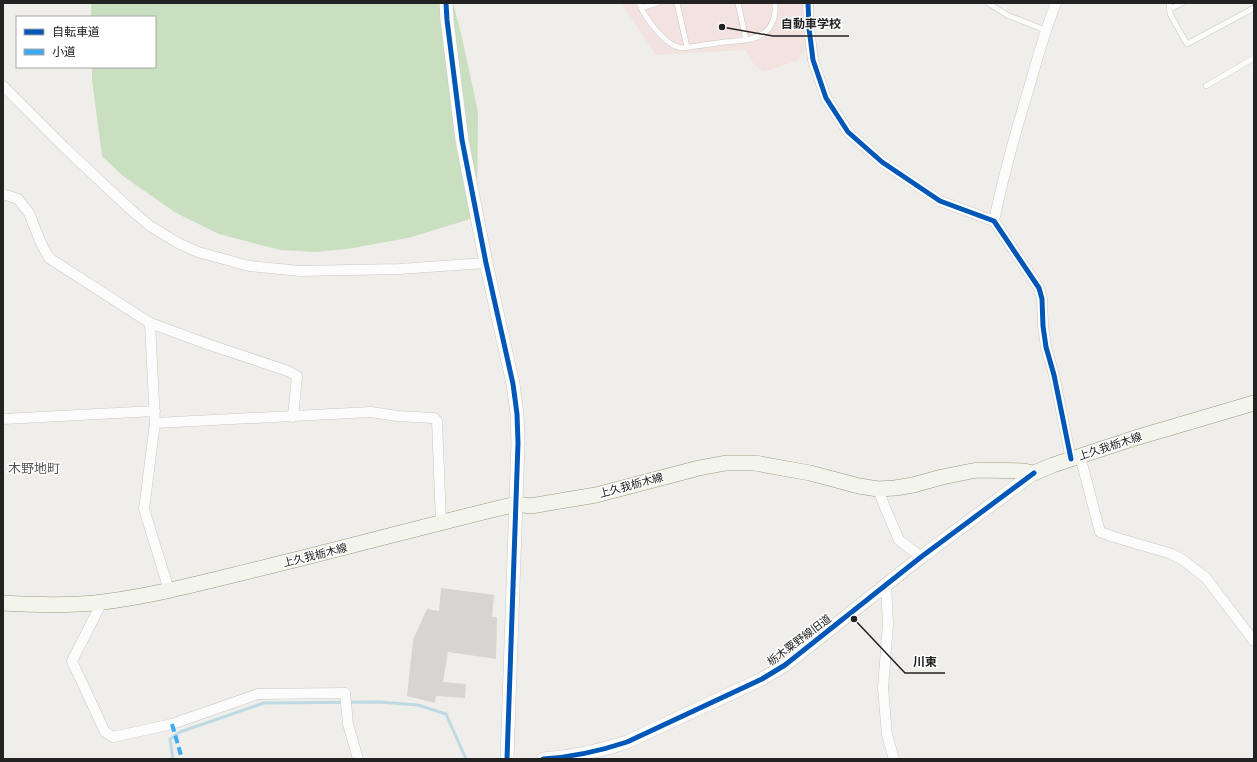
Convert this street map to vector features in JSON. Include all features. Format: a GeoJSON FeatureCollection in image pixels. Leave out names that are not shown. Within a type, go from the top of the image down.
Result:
{"type":"FeatureCollection","features":[{"type":"Feature","properties":{"kind":"main road","name":"上久我栃木線"},"geometry":{"type":"LineString","coordinates":[[3,603],[38,605],[102,602],[169,590],[516,504],[531,506],[596,495],[699,468],[726,463],[755,463],[810,473],[859,486],[878,488],[895,488],[913,485],[977,470],[1024,471],[1034,473],[1075,457],[1254,403]]}},
{"type":"Feature","properties":{"kind":"street"},"geometry":{"type":"LineString","coordinates":[[446,3],[462,140],[486,263],[513,384],[517,414],[518,443],[507,759]]}},
{"type":"Feature","properties":{"kind":"street"},"geometry":{"type":"LineString","coordinates":[[808,3],[813,60],[826,98],[848,132],[882,162],[940,201],[994,221],[1035,282],[1042,299],[1043,326],[1046,347],[1075,457],[1100,532],[1114,538],[1172,554],[1183,560],[1206,578],[1254,640]]}},
{"type":"Feature","properties":{"kind":"street"},"geometry":{"type":"LineString","coordinates":[[994,221],[1000,187],[1045,30],[1056,3]]}},
{"type":"Feature","properties":{"kind":"street"},"geometry":{"type":"LineString","coordinates":[[3,86],[65,148],[130,209],[150,226],[198,252],[249,266],[300,271],[399,269],[486,263]]}},
{"type":"Feature","properties":{"kind":"street"},"geometry":{"type":"LineString","coordinates":[[3,194],[18,198],[29,213],[40,242],[50,258],[150,323],[288,371],[297,376],[293,417]]}},
{"type":"Feature","properties":{"kind":"street"},"geometry":{"type":"LineString","coordinates":[[150,323],[155,423],[144,509],[169,590]]}},
{"type":"Feature","properties":{"kind":"street"},"geometry":{"type":"LineString","coordinates":[[3,419],[155,411]]}},
{"type":"Feature","properties":{"kind":"street"},"geometry":{"type":"LineString","coordinates":[[155,423],[372,412],[397,416],[434,418],[437,421],[441,522]]}},
{"type":"Feature","properties":{"kind":"street","name":"栃木粟野線旧道"},"geometry":{"type":"LineString","coordinates":[[543,759],[580,755],[627,742],[762,679],[785,665],[921,557],[1034,473]]}},
{"type":"Feature","properties":{"kind":"street"},"geometry":{"type":"LineString","coordinates":[[878,488],[899,540],[921,557]]}},
{"type":"Feature","properties":{"kind":"street"},"geometry":{"type":"LineString","coordinates":[[886,585],[888,624],[883,688],[887,735],[894,759]]}},
{"type":"Feature","properties":{"kind":"street"},"geometry":{"type":"LineString","coordinates":[[102,602],[72,661],[105,732],[113,737],[172,724],[258,694],[345,693],[348,724],[358,759]]}},
{"type":"Feature","properties":{"kind":"lane"},"geometry":{"type":"LineString","coordinates":[[657,3],[640,5],[650,23],[664,38],[676,47],[746,40],[761,36],[773,22],[776,14],[775,3]]}},
{"type":"Feature","properties":{"kind":"lane"},"geometry":{"type":"LineString","coordinates":[[677,3],[687,47]]}},
{"type":"Feature","properties":{"kind":"lane"},"geometry":{"type":"LineString","coordinates":[[738,3],[746,40]]}},
{"type":"Feature","properties":{"kind":"lane"},"geometry":{"type":"LineString","coordinates":[[988,3],[1007,15],[1045,30]]}},
{"type":"Feature","properties":{"kind":"lane"},"geometry":{"type":"LineString","coordinates":[[1182,3],[1170,6],[1170,14],[1187,44],[1254,8]]}},
{"type":"Feature","properties":{"kind":"lane"},"geometry":{"type":"LineString","coordinates":[[1206,86],[1254,58]]}},
{"type":"Feature","properties":{"kind":"shaded area"},"geometry":{"type":"Polygon","coordinates":[[[621,3],[805,3],[808,47],[797,61],[762,72],[752,62],[746,50],[656,55],[621,3]]]}},
{"type":"Feature","properties":{"kind":"green space"},"geometry":{"type":"Polygon","coordinates":[[[91,3],[453,3],[478,112],[477,217],[408,238],[347,249],[317,252],[280,250],[219,234],[176,213],[123,176],[102,156],[92,80],[92,68],[156,68],[156,16],[91,16],[91,3]]]}},
{"type":"Feature","properties":{"kind":"building"},"geometry":{"type":"Polygon","coordinates":[[[441,588],[494,595],[492,617],[497,617],[496,659],[448,652],[443,682],[466,684],[465,698],[436,696],[435,703],[407,696],[413,640],[427,609],[439,611],[441,588]]]}},
{"type":"Feature","properties":{"kind":"waterway"},"geometry":{"type":"LineString","coordinates":[[173,759],[170,739],[180,732],[264,703],[379,702],[418,705],[446,714],[466,759]]}},
{"type":"Feature","properties":{"kind":"marked path"},"geometry":{"type":"LineString","coordinates":[[172,724],[182,759]]}},
{"type":"Feature","properties":{"kind":"cycle path"},"geometry":{"type":"LineString","coordinates":[[446,3],[462,140],[486,263],[513,384],[517,414],[518,443],[507,759]]}},
{"type":"Feature","properties":{"kind":"cycle path"},"geometry":{"type":"LineString","coordinates":[[808,3],[813,60],[826,98],[848,132],[882,162],[940,201],[994,221],[1039,288],[1042,299],[1043,326],[1046,347],[1054,375],[1071,459]]}},
{"type":"Feature","properties":{"kind":"cycle path"},"geometry":{"type":"LineString","coordinates":[[543,759],[586,753],[627,742],[762,679],[785,665],[921,557],[1034,473]]}},
{"type":"Feature","properties":{"kind":"place","name":"自動車学校"},"geometry":{"type":"Point","coordinates":[722,27]}},
{"type":"Feature","properties":{"kind":"place","name":"川東"},"geometry":{"type":"Point","coordinates":[854,619]}},
{"type":"Feature","properties":{"kind":"district","name":"木野地町"},"geometry":{"type":"Point","coordinates":[34,468]}}]}
